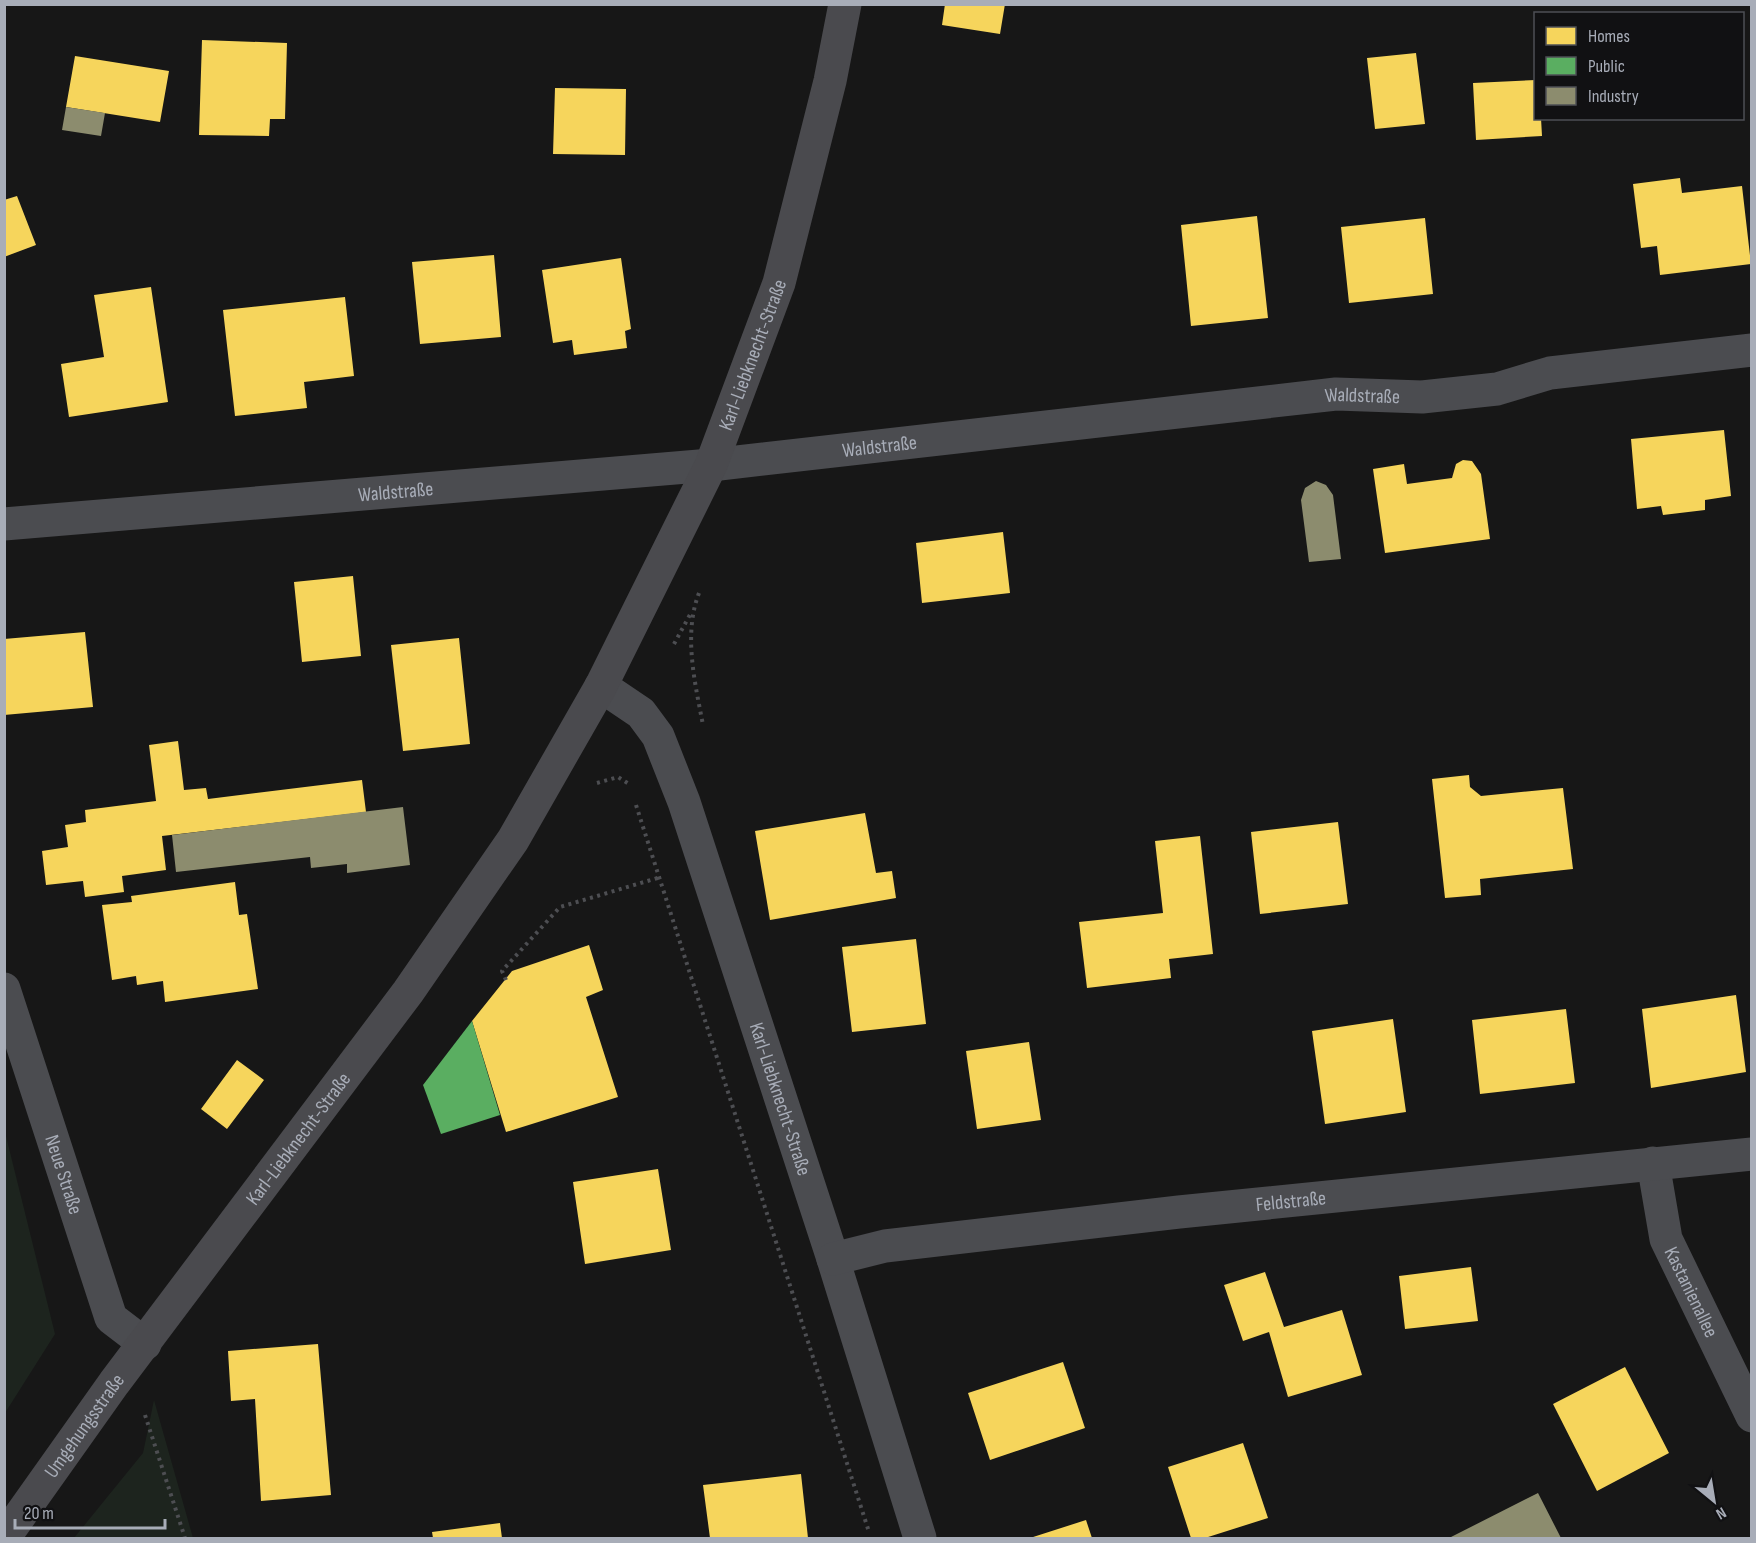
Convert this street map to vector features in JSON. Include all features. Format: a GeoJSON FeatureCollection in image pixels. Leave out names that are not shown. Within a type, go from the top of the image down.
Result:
{"type":"FeatureCollection","features":[{"type":"Feature","properties":{"kind":"main road","name":"Karl-Liebknecht-Straße"},"geometry":{"type":"LineString","coordinates":[[145,1344],[408,992],[507,849],[601,686],[711,465],[779,283],[830,81],[845,4]]}},
{"type":"Feature","properties":{"kind":"main road","name":"Umgehungsstraße"},"geometry":{"type":"LineString","coordinates":[[4,1538],[114,1383],[145,1344]]}},
{"type":"Feature","properties":{"kind":"street","name":"Waldstraße"},"geometry":{"type":"LineString","coordinates":[[4,524],[711,465],[1336,394],[1422,397],[1497,389],[1550,373],[1752,350]]}},
{"type":"Feature","properties":{"kind":"street","name":"Karl-Liebknecht-Straße"},"geometry":{"type":"LineString","coordinates":[[601,686],[641,713],[658,736],[705,865],[833,1259],[920,1539]]}},
{"type":"Feature","properties":{"kind":"street","name":"Neue Straße"},"geometry":{"type":"LineString","coordinates":[[4,989],[111,1318],[145,1344]]}},
{"type":"Feature","properties":{"kind":"street","name":"Feldstraße"},"geometry":{"type":"LineString","coordinates":[[833,1259],[885,1246],[1179,1212],[1752,1154]]}},
{"type":"Feature","properties":{"kind":"street","name":"Kastanienallee"},"geometry":{"type":"LineString","coordinates":[[1653,1163],[1666,1239],[1752,1416]]}},
{"type":"Feature","properties":{"kind":"path"},"geometry":{"type":"LineString","coordinates":[[591,790],[598,782],[618,777],[629,784],[872,1539]]}},
{"type":"Feature","properties":{"kind":"path"},"geometry":{"type":"LineString","coordinates":[[506,980],[502,971],[560,907],[705,865]]}},
{"type":"Feature","properties":{"kind":"path"},"geometry":{"type":"LineString","coordinates":[[114,1383],[142,1406],[185,1539]]}},
{"type":"Feature","properties":{"kind":"shaded area"},"geometry":{"type":"Polygon","coordinates":[[[4,1128],[55,1334],[5,1413],[4,1413],[4,1128]]]}},
{"type":"Feature","properties":{"kind":"shaded area"},"geometry":{"type":"Polygon","coordinates":[[[154,1400],[193,1538],[74,1538],[143,1453],[154,1400]]]}},
{"type":"Feature","properties":{"kind":"building: Homes"},"geometry":{"type":"Polygon","coordinates":[[[945,4],[1005,4],[1000,34],[942,25],[945,4]]]}},
{"type":"Feature","properties":{"kind":"building: Homes"},"geometry":{"type":"Polygon","coordinates":[[[202,40],[287,43],[285,119],[270,119],[269,136],[199,135],[202,40]]]}},
{"type":"Feature","properties":{"kind":"building: Homes"},"geometry":{"type":"Polygon","coordinates":[[[1416,53],[1425,124],[1375,129],[1367,58],[1416,53]]]}},
{"type":"Feature","properties":{"kind":"building: Homes"},"geometry":{"type":"Polygon","coordinates":[[[75,56],[169,71],[160,122],[66,107],[75,56]]]}},
{"type":"Feature","properties":{"kind":"building: Homes"},"geometry":{"type":"Polygon","coordinates":[[[1534,80],[1534,120],[1541,120],[1542,136],[1476,140],[1473,83],[1534,80]]]}},
{"type":"Feature","properties":{"kind":"building: Homes"},"geometry":{"type":"Polygon","coordinates":[[[555,88],[626,89],[625,155],[553,154],[555,88]]]}},
{"type":"Feature","properties":{"kind":"building: Homes"},"geometry":{"type":"Polygon","coordinates":[[[1680,178],[1682,193],[1742,186],[1751,264],[1660,275],[1657,246],[1641,248],[1633,184],[1680,178]]]}},
{"type":"Feature","properties":{"kind":"building: Homes"},"geometry":{"type":"Polygon","coordinates":[[[17,196],[36,245],[4,257],[4,200],[17,196]]]}},
{"type":"Feature","properties":{"kind":"building: Homes"},"geometry":{"type":"Polygon","coordinates":[[[1257,216],[1268,318],[1191,326],[1181,225],[1257,216]]]}},
{"type":"Feature","properties":{"kind":"building: Homes"},"geometry":{"type":"Polygon","coordinates":[[[1425,218],[1433,294],[1349,303],[1341,227],[1425,218]]]}},
{"type":"Feature","properties":{"kind":"building: Homes"},"geometry":{"type":"Polygon","coordinates":[[[494,255],[501,337],[420,344],[412,262],[494,255]]]}},
{"type":"Feature","properties":{"kind":"building: Homes"},"geometry":{"type":"Polygon","coordinates":[[[621,258],[631,329],[625,331],[627,348],[574,355],[572,340],[553,343],[542,270],[621,258]]]}},
{"type":"Feature","properties":{"kind":"building: Homes"},"geometry":{"type":"Polygon","coordinates":[[[151,287],[168,402],[69,417],[61,364],[104,357],[94,295],[151,287]]]}},
{"type":"Feature","properties":{"kind":"building: Homes"},"geometry":{"type":"Polygon","coordinates":[[[345,297],[354,376],[304,382],[307,408],[235,416],[223,310],[345,297]]]}},
{"type":"Feature","properties":{"kind":"building: Homes"},"geometry":{"type":"Polygon","coordinates":[[[1724,430],[1731,496],[1705,500],[1705,510],[1663,515],[1661,506],[1637,509],[1631,439],[1724,430]]]}},
{"type":"Feature","properties":{"kind":"building: Homes"},"geometry":{"type":"Polygon","coordinates":[[[1463,460],[1472,461],[1481,474],[1490,539],[1385,553],[1373,469],[1404,464],[1407,484],[1452,478],[1456,464],[1463,460]]]}},
{"type":"Feature","properties":{"kind":"building: Homes"},"geometry":{"type":"Polygon","coordinates":[[[1003,532],[1010,593],[922,603],[916,543],[1003,532]]]}},
{"type":"Feature","properties":{"kind":"building: Homes"},"geometry":{"type":"Polygon","coordinates":[[[353,576],[361,656],[302,662],[294,582],[353,576]]]}},
{"type":"Feature","properties":{"kind":"building: Homes"},"geometry":{"type":"Polygon","coordinates":[[[85,632],[93,707],[4,715],[4,639],[85,632]]]}},
{"type":"Feature","properties":{"kind":"building: Homes"},"geometry":{"type":"Polygon","coordinates":[[[459,638],[470,744],[403,751],[391,645],[459,638]]]}},
{"type":"Feature","properties":{"kind":"building: Homes"},"geometry":{"type":"Polygon","coordinates":[[[178,741],[184,790],[206,788],[208,799],[362,780],[366,812],[162,836],[166,870],[122,876],[124,892],[85,897],[83,881],[46,885],[42,851],[68,847],[65,825],[86,822],[85,810],[156,801],[149,745],[178,741]]]}},
{"type":"Feature","properties":{"kind":"building: Homes"},"geometry":{"type":"Polygon","coordinates":[[[1469,775],[1470,787],[1481,796],[1563,788],[1573,869],[1480,879],[1481,895],[1445,898],[1432,779],[1469,775]]]}},
{"type":"Feature","properties":{"kind":"building: Homes"},"geometry":{"type":"Polygon","coordinates":[[[865,813],[876,873],[892,871],[896,898],[770,920],[755,831],[865,813]]]}},
{"type":"Feature","properties":{"kind":"building: Homes"},"geometry":{"type":"Polygon","coordinates":[[[1338,822],[1348,904],[1260,914],[1251,832],[1338,822]]]}},
{"type":"Feature","properties":{"kind":"building: Homes"},"geometry":{"type":"Polygon","coordinates":[[[1200,836],[1213,954],[1169,959],[1171,978],[1087,988],[1079,922],[1163,913],[1155,841],[1200,836]]]}},
{"type":"Feature","properties":{"kind":"building: Homes"},"geometry":{"type":"Polygon","coordinates":[[[235,882],[239,915],[247,914],[258,989],[165,1002],[163,981],[137,985],[136,976],[112,980],[102,905],[132,902],[131,896],[235,882]]]}},
{"type":"Feature","properties":{"kind":"building: Homes"},"geometry":{"type":"Polygon","coordinates":[[[916,939],[926,1024],[852,1032],[842,947],[916,939]]]}},
{"type":"Feature","properties":{"kind":"building: Homes"},"geometry":{"type":"Polygon","coordinates":[[[589,945],[603,990],[586,997],[618,1097],[506,1132],[472,1021],[512,971],[589,945]]]}},
{"type":"Feature","properties":{"kind":"building: Homes"},"geometry":{"type":"Polygon","coordinates":[[[1736,995],[1746,1072],[1651,1088],[1642,1009],[1736,995]]]}},
{"type":"Feature","properties":{"kind":"building: Homes"},"geometry":{"type":"Polygon","coordinates":[[[1566,1009],[1575,1083],[1480,1094],[1472,1020],[1566,1009]]]}},
{"type":"Feature","properties":{"kind":"building: Homes"},"geometry":{"type":"Polygon","coordinates":[[[1393,1019],[1406,1112],[1325,1124],[1312,1031],[1393,1019]]]}},
{"type":"Feature","properties":{"kind":"building: Homes"},"geometry":{"type":"Polygon","coordinates":[[[1029,1042],[1041,1120],[977,1129],[966,1051],[1029,1042]]]}},
{"type":"Feature","properties":{"kind":"building: Homes"},"geometry":{"type":"Polygon","coordinates":[[[237,1060],[264,1080],[227,1129],[201,1109],[237,1060]]]}},
{"type":"Feature","properties":{"kind":"building: Homes"},"geometry":{"type":"Polygon","coordinates":[[[658,1169],[671,1250],[585,1264],[573,1182],[658,1169]]]}},
{"type":"Feature","properties":{"kind":"building: Homes"},"geometry":{"type":"Polygon","coordinates":[[[1471,1267],[1478,1321],[1405,1329],[1399,1276],[1471,1267]]]}},
{"type":"Feature","properties":{"kind":"building: Homes"},"geometry":{"type":"Polygon","coordinates":[[[1265,1272],[1284,1327],[1342,1310],[1362,1375],[1288,1397],[1269,1332],[1243,1341],[1224,1285],[1265,1272]]]}},
{"type":"Feature","properties":{"kind":"building: Homes"},"geometry":{"type":"Polygon","coordinates":[[[318,1344],[331,1495],[261,1501],[255,1399],[231,1401],[228,1351],[318,1344]]]}},
{"type":"Feature","properties":{"kind":"building: Homes"},"geometry":{"type":"Polygon","coordinates":[[[1063,1362],[1085,1428],[990,1460],[968,1393],[1063,1362]]]}},
{"type":"Feature","properties":{"kind":"building: Homes"},"geometry":{"type":"Polygon","coordinates":[[[1625,1367],[1669,1453],[1597,1491],[1553,1404],[1625,1367]]]}},
{"type":"Feature","properties":{"kind":"building: Homes"},"geometry":{"type":"Polygon","coordinates":[[[1243,1443],[1268,1518],[1205,1538],[1191,1538],[1168,1467],[1243,1443]]]}},
{"type":"Feature","properties":{"kind":"building: Homes"},"geometry":{"type":"Polygon","coordinates":[[[801,1474],[808,1538],[710,1538],[703,1485],[801,1474]]]}},
{"type":"Feature","properties":{"kind":"building: Homes"},"geometry":{"type":"Polygon","coordinates":[[[1086,1520],[1092,1538],[1030,1538],[1086,1520]]]}},
{"type":"Feature","properties":{"kind":"building: Homes"},"geometry":{"type":"Polygon","coordinates":[[[500,1523],[502,1538],[433,1538],[432,1532],[500,1523]]]}},
{"type":"Feature","properties":{"kind":"building: Public"},"geometry":{"type":"Polygon","coordinates":[[[472,1021],[500,1115],[441,1134],[423,1085],[472,1021]]]}},
{"type":"Feature","properties":{"kind":"building: Industry"},"geometry":{"type":"Polygon","coordinates":[[[66,107],[105,113],[101,136],[62,130],[66,107]]]}},
{"type":"Feature","properties":{"kind":"building: Industry"},"geometry":{"type":"Polygon","coordinates":[[[1316,481],[1326,485],[1333,495],[1341,559],[1309,562],[1301,500],[1305,488],[1316,481]]]}},
{"type":"Feature","properties":{"kind":"building: Industry"},"geometry":{"type":"Polygon","coordinates":[[[403,807],[410,865],[347,873],[347,864],[311,868],[310,857],[176,872],[172,835],[403,807]]]}},
{"type":"Feature","properties":{"kind":"building: Industry"},"geometry":{"type":"Polygon","coordinates":[[[1538,1493],[1561,1538],[1451,1537],[1538,1493]]]}}]}
